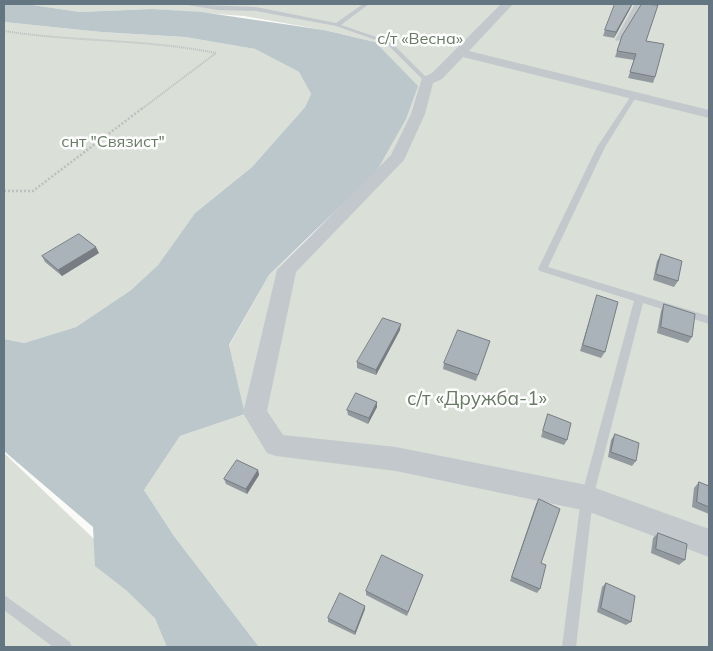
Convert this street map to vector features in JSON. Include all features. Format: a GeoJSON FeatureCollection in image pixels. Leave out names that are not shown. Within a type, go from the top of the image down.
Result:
{"type":"FeatureCollection","features":[{"type":"Feature","properties":{"kind":"street"},"geometry":{"type":"LineString","coordinates":[[507,4],[437,76],[427,81],[418,114],[398,157],[287,270],[255,413],[276,445],[396,459],[588,498],[709,543]]}},
{"type":"Feature","properties":{"kind":"street"},"geometry":{"type":"LineString","coordinates":[[460,53],[633,97],[709,114]]}},
{"type":"Feature","properties":{"kind":"lane"},"geometry":{"type":"LineString","coordinates":[[185,4],[256,9],[337,25],[389,43],[427,81]]}},
{"type":"Feature","properties":{"kind":"lane"},"geometry":{"type":"LineString","coordinates":[[232,8],[239,4]]}},
{"type":"Feature","properties":{"kind":"lane"},"geometry":{"type":"LineString","coordinates":[[337,25],[366,4]]}},
{"type":"Feature","properties":{"kind":"lane"},"geometry":{"type":"LineString","coordinates":[[618,40],[638,4]]}},
{"type":"Feature","properties":{"kind":"lane"},"geometry":{"type":"LineString","coordinates":[[633,97],[600,147],[543,269],[709,320]]}},
{"type":"Feature","properties":{"kind":"lane"},"geometry":{"type":"LineString","coordinates":[[569,647],[588,498],[640,298]]}},
{"type":"Feature","properties":{"kind":"lane"},"geometry":{"type":"LineString","coordinates":[[4,602],[65,647]]}},
{"type":"Feature","properties":{"kind":"path"},"geometry":{"type":"LineString","coordinates":[[4,31],[73,38],[154,42],[216,52],[33,190],[4,190]]}},
{"type":"Feature","properties":{"kind":"green space","name":"с/т «Дружба-1»"},"geometry":{"type":"Polygon","coordinates":[[[26,4],[502,4],[419,86],[440,79],[463,56],[709,116],[709,647],[259,647],[174,536],[144,490],[180,436],[245,414],[229,346],[269,275],[341,208],[375,42],[324,30],[244,16],[152,9],[80,12],[26,4]]]}},
{"type":"Feature","properties":{"kind":"green space"},"geometry":{"type":"Polygon","coordinates":[[[512,4],[709,4],[709,111],[466,52],[512,4]]]}},
{"type":"Feature","properties":{"kind":"green space","name":"снт \"Связист\""},"geometry":{"type":"Polygon","coordinates":[[[4,22],[101,32],[185,37],[255,49],[299,72],[311,94],[305,107],[252,167],[195,213],[158,265],[131,290],[76,327],[24,343],[4,339],[4,22]]]}},
{"type":"Feature","properties":{"kind":"green space"},"geometry":{"type":"Polygon","coordinates":[[[4,453],[207,647],[4,647],[4,453]]]}},
{"type":"Feature","properties":{"kind":"shaded area"},"geometry":{"type":"Polygon","coordinates":[[[4,4],[26,4],[80,12],[152,9],[201,12],[324,30],[375,42],[418,86],[406,119],[376,172],[269,275],[229,345],[245,414],[180,436],[144,490],[174,536],[259,647],[167,647],[155,618],[126,590],[95,566],[93,527],[4,451],[4,339],[24,343],[76,327],[131,290],[158,265],[195,213],[252,167],[305,107],[311,94],[299,72],[255,49],[185,37],[101,32],[4,22],[4,4]]]}},
{"type":"Feature","properties":{"kind":"building"},"geometry":{"type":"Polygon","coordinates":[[[615,4],[632,4],[616,32],[605,30],[615,4]]]}},
{"type":"Feature","properties":{"kind":"building"},"geometry":{"type":"Polygon","coordinates":[[[642,4],[658,5],[646,41],[664,44],[655,77],[630,72],[636,54],[617,51],[622,36],[642,4]]]}},
{"type":"Feature","properties":{"kind":"building"},"geometry":{"type":"Polygon","coordinates":[[[79,234],[96,247],[58,270],[42,256],[79,234]]]}},
{"type":"Feature","properties":{"kind":"building"},"geometry":{"type":"Polygon","coordinates":[[[661,254],[682,261],[678,281],[656,274],[661,254]]]}},
{"type":"Feature","properties":{"kind":"building"},"geometry":{"type":"Polygon","coordinates":[[[597,295],[618,302],[605,352],[583,345],[597,295]]]}},
{"type":"Feature","properties":{"kind":"building"},"geometry":{"type":"Polygon","coordinates":[[[664,304],[695,314],[692,337],[661,327],[664,304]]]}},
{"type":"Feature","properties":{"kind":"building"},"geometry":{"type":"Polygon","coordinates":[[[383,318],[401,324],[376,370],[357,362],[383,318]]]}},
{"type":"Feature","properties":{"kind":"building"},"geometry":{"type":"Polygon","coordinates":[[[458,330],[490,341],[478,375],[444,363],[458,330]]]}},
{"type":"Feature","properties":{"kind":"building"},"geometry":{"type":"Polygon","coordinates":[[[356,393],[377,402],[369,418],[347,410],[356,393]]]}},
{"type":"Feature","properties":{"kind":"building"},"geometry":{"type":"Polygon","coordinates":[[[548,414],[571,423],[567,440],[543,431],[548,414]]]}},
{"type":"Feature","properties":{"kind":"building"},"geometry":{"type":"Polygon","coordinates":[[[615,434],[639,443],[636,461],[611,452],[615,434]]]}},
{"type":"Feature","properties":{"kind":"building"},"geometry":{"type":"Polygon","coordinates":[[[237,460],[258,470],[246,489],[224,479],[237,460]]]}},
{"type":"Feature","properties":{"kind":"building"},"geometry":{"type":"Polygon","coordinates":[[[699,482],[709,486],[709,507],[697,502],[699,482]]]}},
{"type":"Feature","properties":{"kind":"building"},"geometry":{"type":"Polygon","coordinates":[[[539,499],[560,509],[541,563],[546,565],[540,589],[512,577],[539,499]]]}},
{"type":"Feature","properties":{"kind":"building"},"geometry":{"type":"Polygon","coordinates":[[[658,533],[687,544],[685,560],[656,549],[658,533]]]}},
{"type":"Feature","properties":{"kind":"building"},"geometry":{"type":"Polygon","coordinates":[[[382,555],[423,575],[408,612],[366,591],[382,555]]]}},
{"type":"Feature","properties":{"kind":"building"},"geometry":{"type":"Polygon","coordinates":[[[606,583],[635,596],[631,622],[601,608],[606,583]]]}},
{"type":"Feature","properties":{"kind":"building"},"geometry":{"type":"Polygon","coordinates":[[[340,593],[365,606],[355,632],[328,618],[340,593]]]}},
{"type":"Feature","properties":{"kind":"park label","name":"с/т «Весна»"},"geometry":{"type":"Point","coordinates":[420,39]}}]}
